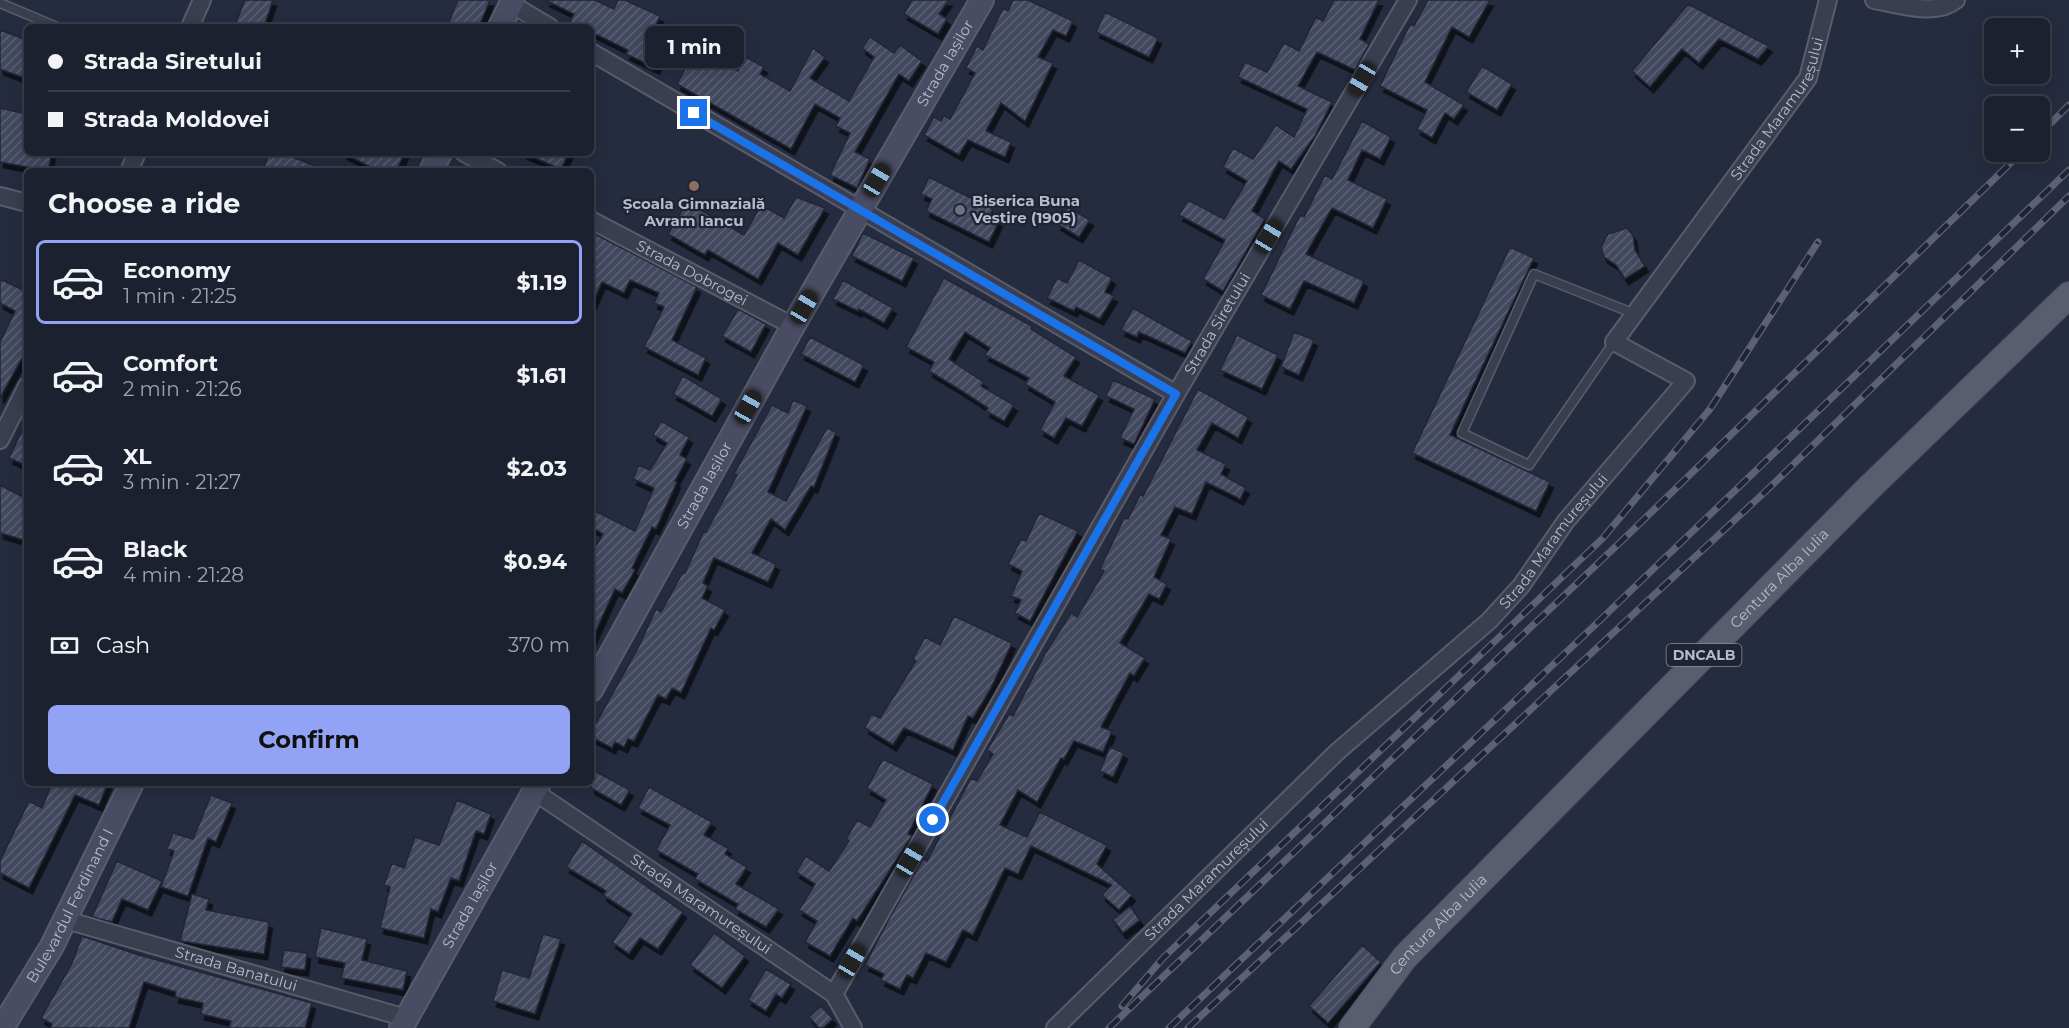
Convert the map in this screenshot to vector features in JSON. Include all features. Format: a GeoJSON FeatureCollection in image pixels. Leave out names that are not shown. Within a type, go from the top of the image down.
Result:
{"type":"FeatureCollection","features":[{"type":"Feature","properties":{"kind":"main road","name":"Centura Alba Iulia"},"geometry":{"type":"LineString","coordinates":[[1352,1028],[1405,957],[1871,486],[2069,295]]}},
{"type":"Feature","properties":{"kind":"street"},"geometry":{"type":"LineString","coordinates":[[191,24],[202,0]]}},
{"type":"Feature","properties":{"kind":"street","name":"Strada Iașilor"},"geometry":{"type":"LineString","coordinates":[[594,685],[793,326],[982,0]]}},
{"type":"Feature","properties":{"kind":"street","name":"Strada Siretului"},"geometry":{"type":"LineString","coordinates":[[834,994],[1176,394],[1408,0]]}},
{"type":"Feature","properties":{"kind":"street","name":"Strada Maramureșului"},"geometry":{"type":"LineString","coordinates":[[1055,1028],[1337,752],[1489,621],[1521,586],[1566,521],[1686,381],[1614,342],[1808,78],[1828,0]]}},
{"type":"Feature","properties":{"kind":"street"},"geometry":{"type":"LineString","coordinates":[[1874,0],[1915,8],[1932,8],[1956,0]]}},
{"type":"Feature","properties":{"kind":"street"},"geometry":{"type":"LineString","coordinates":[[501,24],[512,2],[545,24]]}},
{"type":"Feature","properties":{"kind":"street"},"geometry":{"type":"LineString","coordinates":[[594,54],[859,211],[1176,394]]}},
{"type":"Feature","properties":{"kind":"street"},"geometry":{"type":"LineString","coordinates":[[470,156],[492,168]]}},
{"type":"Feature","properties":{"kind":"street"},"geometry":{"type":"LineString","coordinates":[[0,196],[24,202]]}},
{"type":"Feature","properties":{"kind":"street","name":"Strada Dobrogei"},"geometry":{"type":"LineString","coordinates":[[594,222],[793,326]]}},
{"type":"Feature","properties":{"kind":"street"},"geometry":{"type":"LineString","coordinates":[[0,440],[24,392]]}},
{"type":"Feature","properties":{"kind":"street","name":"Bulevardul Ferdinand I"},"geometry":{"type":"LineString","coordinates":[[2,1028],[32,982],[66,920],[131,786]]}},
{"type":"Feature","properties":{"kind":"street","name":"Strada Iașilor"},"geometry":{"type":"LineString","coordinates":[[404,1023],[537,787]]}},
{"type":"Feature","properties":{"kind":"street","name":"Strada Maramureșului"},"geometry":{"type":"LineString","coordinates":[[537,787],[834,994],[853,1028]]}},
{"type":"Feature","properties":{"kind":"street","name":"Strada Banatului"},"geometry":{"type":"LineString","coordinates":[[66,920],[404,1023]]}},
{"type":"Feature","properties":{"kind":"lane"},"geometry":{"type":"LineString","coordinates":[[0,3],[50,24]]}},
{"type":"Feature","properties":{"kind":"lane"},"geometry":{"type":"LineString","coordinates":[[1614,342],[1529,465],[1462,433],[1534,274],[1635,314]]}},
{"type":"Feature","properties":{"kind":"building"},"geometry":{"type":"Polygon","coordinates":[[[245,0],[273,0],[265,24],[235,24],[245,0]]]}},
{"type":"Feature","properties":{"kind":"building"},"geometry":{"type":"Polygon","coordinates":[[[458,0],[490,0],[480,24],[448,24],[458,0]]]}},
{"type":"Feature","properties":{"kind":"building"},"geometry":{"type":"Polygon","coordinates":[[[545,0],[595,0],[614,9],[618,0],[625,0],[660,16],[649,41],[665,48],[656,68],[626,54],[628,50],[594,33],[594,24],[570,22],[574,14],[545,0]]]}},
{"type":"Feature","properties":{"kind":"building"},"geometry":{"type":"Polygon","coordinates":[[[912,0],[949,0],[939,14],[947,19],[938,34],[904,14],[912,0]]]}},
{"type":"Feature","properties":{"kind":"building"},"geometry":{"type":"Polygon","coordinates":[[[1013,0],[1028,0],[1073,21],[1066,36],[1053,30],[1038,57],[1053,63],[1025,121],[1001,103],[986,131],[1011,142],[1005,157],[968,140],[959,155],[924,135],[934,117],[941,121],[944,116],[950,119],[975,73],[966,68],[977,46],[983,50],[1003,8],[1008,11],[1013,0]]]}},
{"type":"Feature","properties":{"kind":"building"},"geometry":{"type":"Polygon","coordinates":[[[1334,0],[1379,0],[1360,39],[1369,44],[1355,70],[1317,52],[1298,86],[1332,102],[1315,136],[1291,169],[1279,161],[1252,211],[1265,219],[1223,291],[1203,279],[1225,240],[1179,215],[1188,200],[1224,219],[1247,181],[1223,167],[1233,148],[1253,159],[1276,125],[1294,137],[1307,109],[1238,77],[1245,62],[1267,72],[1284,43],[1299,51],[1316,17],[1323,21],[1334,0]]]}},
{"type":"Feature","properties":{"kind":"building"},"geometry":{"type":"Polygon","coordinates":[[[1428,0],[1490,0],[1469,37],[1452,27],[1425,82],[1464,105],[1454,119],[1445,113],[1432,138],[1417,129],[1427,110],[1380,86],[1410,24],[1414,26],[1428,0]]]}},
{"type":"Feature","properties":{"kind":"building"},"geometry":{"type":"Polygon","coordinates":[[[1688,4],[1769,46],[1758,59],[1719,39],[1699,63],[1682,49],[1650,87],[1632,71],[1688,4]]]}},
{"type":"Feature","properties":{"kind":"building"},"geometry":{"type":"Polygon","coordinates":[[[1105,12],[1158,38],[1149,57],[1096,32],[1105,12]]]}},
{"type":"Feature","properties":{"kind":"building"},"geometry":{"type":"Polygon","coordinates":[[[0,30],[24,39],[24,78],[0,69],[0,30]]]}},
{"type":"Feature","properties":{"kind":"building"},"geometry":{"type":"Polygon","coordinates":[[[870,37],[894,53],[900,45],[922,61],[909,81],[899,74],[855,152],[870,159],[857,188],[830,175],[850,133],[836,126],[840,118],[815,104],[791,149],[677,84],[696,49],[738,71],[746,57],[764,67],[760,74],[790,91],[813,48],[825,57],[810,78],[849,101],[874,57],[862,48],[870,37]]]}},
{"type":"Feature","properties":{"kind":"building"},"geometry":{"type":"Polygon","coordinates":[[[1482,66],[1512,84],[1497,110],[1466,92],[1482,66]]]}},
{"type":"Feature","properties":{"kind":"building"},"geometry":{"type":"Polygon","coordinates":[[[0,108],[24,113],[24,156],[51,156],[49,168],[32,168],[0,162],[0,108]]]}},
{"type":"Feature","properties":{"kind":"building"},"geometry":{"type":"Polygon","coordinates":[[[1362,121],[1391,137],[1380,159],[1362,150],[1348,180],[1387,199],[1373,228],[1332,208],[1306,254],[1364,281],[1354,303],[1304,281],[1290,309],[1261,295],[1300,215],[1304,217],[1325,175],[1332,179],[1362,121]]]}},
{"type":"Feature","properties":{"kind":"building"},"geometry":{"type":"Polygon","coordinates":[[[268,156],[290,156],[320,168],[264,168],[268,156]]]}},
{"type":"Feature","properties":{"kind":"building"},"geometry":{"type":"Polygon","coordinates":[[[349,156],[404,156],[398,168],[372,168],[349,156]]]}},
{"type":"Feature","properties":{"kind":"building"},"geometry":{"type":"Polygon","coordinates":[[[530,156],[568,156],[562,168],[530,156]]]}},
{"type":"Feature","properties":{"kind":"building","name":"Biserica Buna Vestire (1905)"},"geometry":{"type":"Polygon","coordinates":[[[929,177],[993,209],[990,216],[999,221],[989,242],[926,211],[932,199],[921,194],[929,177]]]}},
{"type":"Feature","properties":{"kind":"building"},"geometry":{"type":"Polygon","coordinates":[[[796,197],[825,208],[798,255],[778,243],[758,279],[708,250],[705,255],[668,234],[687,202],[744,235],[761,205],[784,218],[796,197]]]}},
{"type":"Feature","properties":{"kind":"building"},"geometry":{"type":"Polygon","coordinates":[[[1068,207],[1090,220],[1079,237],[1057,224],[1068,207]]]}},
{"type":"Feature","properties":{"kind":"building"},"geometry":{"type":"Polygon","coordinates":[[[1627,228],[1633,235],[1635,250],[1645,266],[1625,279],[1616,265],[1604,257],[1601,247],[1608,234],[1627,228]]]}},
{"type":"Feature","properties":{"kind":"building"},"geometry":{"type":"Polygon","coordinates":[[[863,233],[914,258],[902,281],[852,256],[863,233]]]}},
{"type":"Feature","properties":{"kind":"building"},"geometry":{"type":"Polygon","coordinates":[[[594,234],[697,287],[672,340],[706,358],[698,375],[644,347],[664,307],[654,303],[659,293],[630,280],[624,293],[602,282],[594,300],[594,234]]]}},
{"type":"Feature","properties":{"kind":"building"},"geometry":{"type":"Polygon","coordinates":[[[1510,247],[1534,258],[1450,435],[1550,482],[1536,511],[1412,453],[1510,247]]]}},
{"type":"Feature","properties":{"kind":"building"},"geometry":{"type":"Polygon","coordinates":[[[1079,260],[1112,278],[1105,292],[1114,296],[1100,319],[1076,307],[1074,311],[1047,298],[1057,278],[1067,283],[1079,260]]]}},
{"type":"Feature","properties":{"kind":"building"},"geometry":{"type":"Polygon","coordinates":[[[944,278],[1032,326],[1031,329],[1076,357],[1064,376],[1099,395],[1082,426],[1066,418],[1054,438],[1040,430],[1055,402],[1025,384],[1029,378],[985,355],[990,348],[965,332],[949,359],[984,382],[981,386],[1014,405],[1004,421],[986,411],[988,408],[929,371],[934,362],[906,347],[944,278]]]}},
{"type":"Feature","properties":{"kind":"building"},"geometry":{"type":"Polygon","coordinates":[[[0,279],[24,291],[24,354],[0,398],[0,342],[15,311],[0,303],[0,279]]]}},
{"type":"Feature","properties":{"kind":"building"},"geometry":{"type":"Polygon","coordinates":[[[843,280],[893,308],[884,323],[859,309],[858,311],[833,299],[843,280]]]}},
{"type":"Feature","properties":{"kind":"building"},"geometry":{"type":"Polygon","coordinates":[[[1133,308],[1192,341],[1185,353],[1139,332],[1137,337],[1121,330],[1133,308]]]}},
{"type":"Feature","properties":{"kind":"building"},"geometry":{"type":"Polygon","coordinates":[[[738,309],[766,324],[751,352],[722,336],[738,309]]]}},
{"type":"Feature","properties":{"kind":"building"},"geometry":{"type":"Polygon","coordinates":[[[1294,332],[1314,340],[1299,375],[1281,367],[1294,332]]]}},
{"type":"Feature","properties":{"kind":"building"},"geometry":{"type":"Polygon","coordinates":[[[1237,335],[1278,355],[1262,389],[1220,370],[1237,335]]]}},
{"type":"Feature","properties":{"kind":"building"},"geometry":{"type":"Polygon","coordinates":[[[810,337],[864,365],[855,382],[801,354],[810,337]]]}},
{"type":"Feature","properties":{"kind":"building"},"geometry":{"type":"Polygon","coordinates":[[[683,376],[722,399],[712,416],[673,394],[683,376]]]}},
{"type":"Feature","properties":{"kind":"building"},"geometry":{"type":"Polygon","coordinates":[[[1113,380],[1155,399],[1134,444],[1120,438],[1134,409],[1106,396],[1113,380]]]}},
{"type":"Feature","properties":{"kind":"building"},"geometry":{"type":"Polygon","coordinates":[[[1198,389],[1248,417],[1238,438],[1212,423],[1197,450],[1226,464],[1221,474],[1246,488],[1240,499],[1206,482],[1192,514],[1175,507],[1161,535],[1171,539],[1154,577],[1167,584],[1159,599],[1149,594],[1120,643],[1145,658],[1134,676],[1130,673],[1101,727],[1112,731],[1103,752],[1074,741],[1064,759],[1061,758],[1037,802],[1018,790],[1000,825],[1027,837],[1040,812],[1107,845],[1097,864],[1132,895],[1119,910],[1102,895],[1112,885],[1031,846],[1018,874],[1005,868],[973,935],[963,930],[946,962],[926,953],[913,978],[907,975],[900,989],[881,980],[884,974],[865,965],[889,919],[923,859],[927,861],[971,778],[977,781],[993,754],[987,750],[1009,714],[1013,716],[1046,652],[1071,613],[1077,617],[1104,571],[1100,569],[1124,518],[1128,519],[1140,495],[1143,496],[1198,389]]]}},
{"type":"Feature","properties":{"kind":"building"},"geometry":{"type":"Polygon","coordinates":[[[793,400],[807,406],[768,492],[786,501],[827,428],[836,432],[814,487],[811,486],[785,530],[771,519],[752,553],[776,564],[768,582],[714,558],[703,583],[708,586],[702,598],[725,610],[714,630],[711,628],[681,693],[672,688],[666,699],[658,695],[634,741],[628,739],[624,747],[615,742],[612,748],[594,739],[594,727],[638,648],[656,609],[661,612],[683,572],[685,573],[704,531],[706,532],[737,475],[734,474],[772,405],[788,413],[793,400]]]}},
{"type":"Feature","properties":{"kind":"building"},"geometry":{"type":"Polygon","coordinates":[[[661,421],[689,437],[680,455],[687,459],[675,481],[677,482],[656,529],[652,527],[632,568],[635,570],[622,593],[615,589],[594,635],[594,549],[603,534],[594,529],[594,510],[635,531],[654,488],[633,479],[639,465],[650,470],[667,443],[653,435],[661,421]]]}},
{"type":"Feature","properties":{"kind":"building"},"geometry":{"type":"Polygon","coordinates":[[[24,426],[24,465],[9,458],[24,426]]]}},
{"type":"Feature","properties":{"kind":"building"},"geometry":{"type":"Polygon","coordinates":[[[0,485],[24,497],[24,540],[0,533],[0,485]]]}},
{"type":"Feature","properties":{"kind":"building"},"geometry":{"type":"Polygon","coordinates":[[[1039,513],[1078,531],[1030,621],[1015,613],[1021,600],[1011,596],[1022,571],[1008,564],[1021,539],[1026,541],[1039,513]]]}},
{"type":"Feature","properties":{"kind":"building"},"geometry":{"type":"Polygon","coordinates":[[[954,616],[1012,643],[990,690],[973,718],[968,716],[953,750],[904,728],[893,745],[865,728],[871,714],[880,718],[916,661],[913,659],[925,637],[940,645],[954,616]]]}},
{"type":"Feature","properties":{"kind":"building"},"geometry":{"type":"Polygon","coordinates":[[[1110,747],[1124,753],[1113,777],[1100,771],[1110,747]]]}},
{"type":"Feature","properties":{"kind":"building"},"geometry":{"type":"Polygon","coordinates":[[[883,759],[933,784],[908,834],[912,836],[857,921],[853,918],[830,956],[805,942],[817,921],[799,910],[815,884],[796,872],[806,856],[829,871],[849,841],[846,839],[857,820],[870,827],[886,800],[867,788],[883,759]]]}},
{"type":"Feature","properties":{"kind":"building"},"geometry":{"type":"Polygon","coordinates":[[[594,771],[630,790],[621,805],[591,788],[594,786],[594,771]]]}},
{"type":"Feature","properties":{"kind":"building"},"geometry":{"type":"Polygon","coordinates":[[[51,786],[107,786],[99,805],[75,795],[29,888],[0,873],[0,861],[29,801],[42,808],[51,786]]]}},
{"type":"Feature","properties":{"kind":"building"},"geometry":{"type":"Polygon","coordinates":[[[649,787],[712,822],[704,835],[728,848],[725,854],[747,867],[736,884],[779,909],[766,927],[735,909],[738,904],[695,879],[698,874],[656,850],[670,825],[638,808],[649,787]]]}},
{"type":"Feature","properties":{"kind":"building"},"geometry":{"type":"Polygon","coordinates":[[[211,795],[232,803],[216,842],[208,838],[188,896],[161,887],[174,851],[167,849],[173,833],[193,839],[211,795]]]}},
{"type":"Feature","properties":{"kind":"building"},"geometry":{"type":"Polygon","coordinates":[[[457,800],[491,814],[484,834],[476,831],[459,881],[451,878],[438,912],[431,909],[424,938],[380,928],[390,887],[384,885],[392,863],[404,868],[415,837],[439,845],[457,800]]]}},
{"type":"Feature","properties":{"kind":"building"},"geometry":{"type":"Polygon","coordinates":[[[582,841],[683,912],[658,949],[640,938],[629,954],[612,942],[632,914],[603,895],[606,891],[566,867],[582,841]]]}},
{"type":"Feature","properties":{"kind":"building"},"geometry":{"type":"Polygon","coordinates":[[[117,861],[162,881],[148,910],[122,899],[112,922],[92,917],[117,861]]]}},
{"type":"Feature","properties":{"kind":"building"},"geometry":{"type":"Polygon","coordinates":[[[192,894],[209,899],[206,910],[269,922],[264,954],[180,941],[192,894]]]}},
{"type":"Feature","properties":{"kind":"building"},"geometry":{"type":"Polygon","coordinates":[[[1130,906],[1140,920],[1123,933],[1113,920],[1130,906]]]}},
{"type":"Feature","properties":{"kind":"building"},"geometry":{"type":"Polygon","coordinates":[[[321,928],[367,939],[362,960],[407,971],[403,990],[341,978],[345,963],[315,957],[321,928]]]}},
{"type":"Feature","properties":{"kind":"building"},"geometry":{"type":"Polygon","coordinates":[[[714,933],[745,956],[722,988],[690,965],[714,933]]]}},
{"type":"Feature","properties":{"kind":"building"},"geometry":{"type":"Polygon","coordinates":[[[543,934],[561,939],[535,1014],[493,1001],[502,970],[529,978],[543,934]]]}},
{"type":"Feature","properties":{"kind":"building"},"geometry":{"type":"Polygon","coordinates":[[[82,936],[139,955],[312,1003],[305,1028],[229,1028],[231,1021],[201,1014],[203,1003],[175,997],[176,992],[144,982],[129,1028],[50,1028],[52,1024],[41,1018],[72,963],[82,936]]]}},
{"type":"Feature","properties":{"kind":"building"},"geometry":{"type":"Polygon","coordinates":[[[1362,945],[1381,962],[1328,1023],[1309,1006],[1362,945]]]}},
{"type":"Feature","properties":{"kind":"building"},"geometry":{"type":"Polygon","coordinates":[[[284,950],[307,953],[305,970],[281,967],[284,950]]]}},
{"type":"Feature","properties":{"kind":"building"},"geometry":{"type":"Polygon","coordinates":[[[766,969],[791,984],[782,998],[776,994],[766,1011],[748,1000],[766,969]]]}},
{"type":"Feature","properties":{"kind":"building"},"geometry":{"type":"Polygon","coordinates":[[[821,1006],[833,1019],[823,1028],[819,1028],[809,1017],[821,1006]]]}},
{"type":"Feature","properties":{"kind":"railway"},"geometry":{"type":"LineString","coordinates":[[2050,124],[2069,105]]}},
{"type":"Feature","properties":{"kind":"railway"},"geometry":{"type":"LineString","coordinates":[[1109,1028],[1632,531],[2012,162]]}},
{"type":"Feature","properties":{"kind":"railway"},"geometry":{"type":"LineString","coordinates":[[1169,1028],[1596,624],[2069,170]]}},
{"type":"Feature","properties":{"kind":"railway"},"geometry":{"type":"LineString","coordinates":[[1188,1028],[1767,490],[2069,196]]}},
{"type":"Feature","properties":{"kind":"railway"},"geometry":{"type":"LineString","coordinates":[[1122,1006],[1163,958],[1603,538],[1710,409],[1818,242]]}},
{"type":"Feature","properties":{"kind":"place","name":"Școala Gimnazială Avram Iancu"},"geometry":{"type":"Point","coordinates":[694,186]}},
{"type":"Feature","properties":{"kind":"place","name":"Biserica Buna Vestire (1905)"},"geometry":{"type":"Point","coordinates":[960,210]}},
{"type":"Feature","properties":{"kind":"route"},"geometry":{"type":"LineString","coordinates":[[694,113],[1176,394],[933,820]]}}]}
